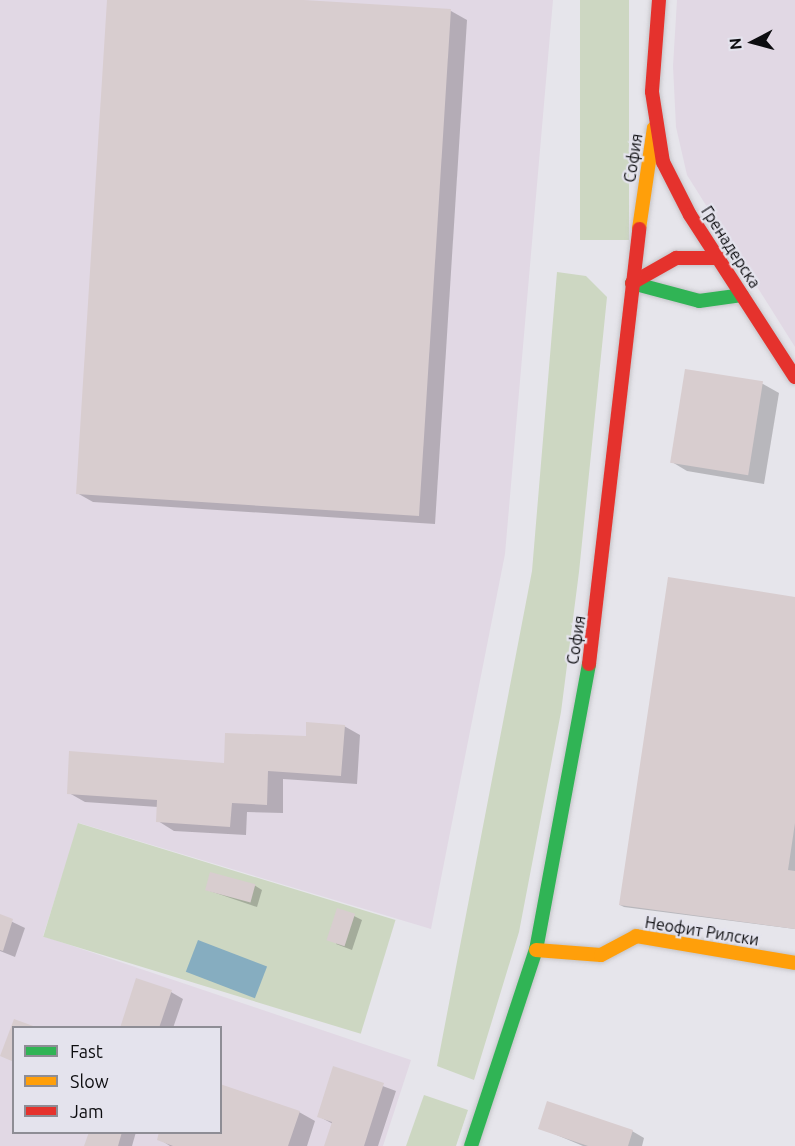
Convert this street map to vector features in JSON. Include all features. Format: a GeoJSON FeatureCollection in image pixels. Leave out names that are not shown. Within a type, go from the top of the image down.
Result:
{"type":"FeatureCollection","features":[{"type":"Feature","properties":{"kind":"street"},"geometry":{"type":"LineString","coordinates":[[654,128],[659,0]]}},
{"type":"Feature","properties":{"kind":"street","name":"Гренадерска"},"geometry":{"type":"LineString","coordinates":[[654,128],[675,191],[795,377]]}},
{"type":"Feature","properties":{"kind":"street","name":"София"},"geometry":{"type":"LineString","coordinates":[[471,1146],[536,950],[595,634],[632,283],[654,128]]}},
{"type":"Feature","properties":{"kind":"street"},"geometry":{"type":"LineString","coordinates":[[632,283],[676,258],[718,258]]}},
{"type":"Feature","properties":{"kind":"street"},"geometry":{"type":"LineString","coordinates":[[632,283],[699,302],[742,296]]}},
{"type":"Feature","properties":{"kind":"street","name":"Неофит Рилски"},"geometry":{"type":"LineString","coordinates":[[536,950],[601,955],[636,936],[795,963]]}},
{"type":"Feature","properties":{"kind":"shaded area"},"geometry":{"type":"Polygon","coordinates":[[[0,0],[553,0],[505,554],[431,929],[79,823],[43,936],[411,1060],[383,1146],[0,1146],[0,0]]]}},
{"type":"Feature","properties":{"kind":"shaded area"},"geometry":{"type":"Polygon","coordinates":[[[677,0],[795,0],[795,347],[687,175],[676,127],[673,66],[677,0]]]}},
{"type":"Feature","properties":{"kind":"green space"},"geometry":{"type":"Polygon","coordinates":[[[580,0],[629,0],[629,240],[580,240],[580,0]]]}},
{"type":"Feature","properties":{"kind":"green space"},"geometry":{"type":"Polygon","coordinates":[[[557,272],[586,276],[607,297],[579,572],[561,712],[519,932],[474,1080],[437,1066],[532,571],[557,272]]]}},
{"type":"Feature","properties":{"kind":"green space"},"geometry":{"type":"Polygon","coordinates":[[[78,823],[395,920],[361,1034],[43,937],[78,823]]]}},
{"type":"Feature","properties":{"kind":"green space"},"geometry":{"type":"Polygon","coordinates":[[[424,1095],[468,1110],[456,1146],[406,1146],[424,1095]]]}},
{"type":"Feature","properties":{"kind":"water"},"geometry":{"type":"Polygon","coordinates":[[[198,940],[267,967],[255,998],[186,972],[198,940]]]}},
{"type":"Feature","properties":{"kind":"building"},"geometry":{"type":"Polygon","coordinates":[[[107,0],[304,0],[451,9],[419,516],[76,494],[107,0]]]}},
{"type":"Feature","properties":{"kind":"building"},"geometry":{"type":"Polygon","coordinates":[[[685,369],[763,381],[748,475],[670,463],[685,369]]]}},
{"type":"Feature","properties":{"kind":"building"},"geometry":{"type":"Polygon","coordinates":[[[668,577],[795,597],[795,823],[788,870],[795,871],[795,929],[619,905],[668,577]]]}},
{"type":"Feature","properties":{"kind":"building"},"geometry":{"type":"Polygon","coordinates":[[[306,722],[345,725],[341,776],[268,771],[267,805],[232,803],[230,827],[156,822],[157,800],[67,794],[69,751],[224,763],[225,733],[306,736],[306,722]]]}},
{"type":"Feature","properties":{"kind":"building"},"geometry":{"type":"Polygon","coordinates":[[[210,872],[255,884],[250,903],[205,890],[210,872]]]}},
{"type":"Feature","properties":{"kind":"building"},"geometry":{"type":"Polygon","coordinates":[[[337,908],[355,914],[345,946],[326,940],[337,908]]]}},
{"type":"Feature","properties":{"kind":"building"},"geometry":{"type":"Polygon","coordinates":[[[0,914],[13,919],[3,951],[0,950],[0,914]]]}},
{"type":"Feature","properties":{"kind":"building"},"geometry":{"type":"Polygon","coordinates":[[[136,978],[172,990],[160,1026],[121,1026],[136,978]]]}},
{"type":"Feature","properties":{"kind":"building"},"geometry":{"type":"Polygon","coordinates":[[[14,1019],[33,1026],[12,1026],[12,1061],[0,1056],[14,1019]]]}},
{"type":"Feature","properties":{"kind":"building"},"geometry":{"type":"Polygon","coordinates":[[[333,1066],[384,1083],[364,1146],[324,1146],[332,1122],[317,1117],[333,1066]]]}},
{"type":"Feature","properties":{"kind":"building"},"geometry":{"type":"Polygon","coordinates":[[[222,1085],[300,1111],[288,1146],[173,1146],[157,1140],[158,1134],[222,1134],[222,1085]]]}},
{"type":"Feature","properties":{"kind":"building"},"geometry":{"type":"Polygon","coordinates":[[[547,1101],[633,1130],[628,1146],[588,1146],[538,1129],[547,1101]]]}},
{"type":"Feature","properties":{"kind":"building"},"geometry":{"type":"Polygon","coordinates":[[[88,1134],[121,1134],[118,1146],[84,1146],[88,1134]]]}},
{"type":"Feature","properties":{"kind":"traffic: fast"},"geometry":{"type":"LineString","coordinates":[[632,283],[699,301],[742,295]]}},
{"type":"Feature","properties":{"kind":"traffic: fast"},"geometry":{"type":"LineString","coordinates":[[471,1146],[536,950],[589,664]]}},
{"type":"Feature","properties":{"kind":"traffic: slow"},"geometry":{"type":"LineString","coordinates":[[639,229],[654,128]]}},
{"type":"Feature","properties":{"kind":"traffic: slow"},"geometry":{"type":"LineString","coordinates":[[536,950],[601,955],[636,936],[795,963]]}},
{"type":"Feature","properties":{"kind":"traffic: jam"},"geometry":{"type":"LineString","coordinates":[[659,0],[652,92],[663,162],[690,215],[795,377]]}},
{"type":"Feature","properties":{"kind":"traffic: jam"},"geometry":{"type":"LineString","coordinates":[[589,664],[639,229]]}},
{"type":"Feature","properties":{"kind":"traffic: jam"},"geometry":{"type":"LineString","coordinates":[[632,283],[676,258],[718,258]]}}]}
